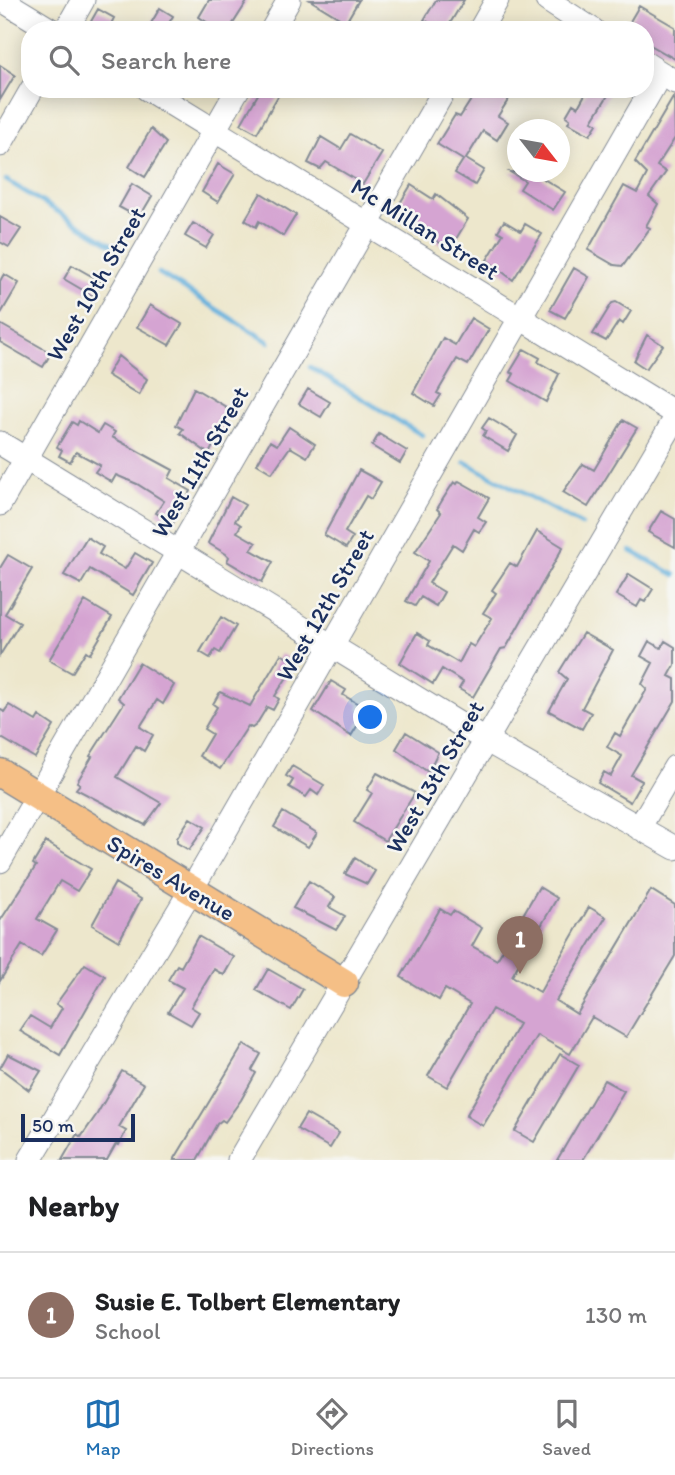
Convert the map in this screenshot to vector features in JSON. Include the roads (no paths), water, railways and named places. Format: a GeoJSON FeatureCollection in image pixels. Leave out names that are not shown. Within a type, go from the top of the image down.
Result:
{"type":"FeatureCollection","features":[{"type":"Feature","properties":{"kind":"main road","name":"Spires Avenue"},"geometry":{"type":"LineString","coordinates":[[0,773],[344,983]]}},
{"type":"Feature","properties":{"kind":"street"},"geometry":{"type":"LineString","coordinates":[[2,0],[36,21]]}},
{"type":"Feature","properties":{"kind":"street"},"geometry":{"type":"LineString","coordinates":[[71,21],[83,0]]}},
{"type":"Feature","properties":{"kind":"street"},"geometry":{"type":"LineString","coordinates":[[277,21],[289,0]]}},
{"type":"Feature","properties":{"kind":"street"},"geometry":{"type":"LineString","coordinates":[[485,21],[497,0]]}},
{"type":"Feature","properties":{"kind":"street"},"geometry":{"type":"LineString","coordinates":[[547,0],[579,21]]}},
{"type":"Feature","properties":{"kind":"street"},"geometry":{"type":"LineString","coordinates":[[0,145],[27,98]]}},
{"type":"Feature","properties":{"kind":"street","name":"Mc Millan Street"},"geometry":{"type":"LineString","coordinates":[[162,98],[675,413]]}},
{"type":"Feature","properties":{"kind":"street","name":"West 10th Street"},"geometry":{"type":"LineString","coordinates":[[0,505],[233,98]]}},
{"type":"Feature","properties":{"kind":"street","name":"West 11th Street"},"geometry":{"type":"LineString","coordinates":[[0,861],[440,98]]}},
{"type":"Feature","properties":{"kind":"street","name":"West 12th Street"},"geometry":{"type":"LineString","coordinates":[[30,1160],[191,891],[646,98]]}},
{"type":"Feature","properties":{"kind":"street","name":"West 13th Street"},"geometry":{"type":"LineString","coordinates":[[239,1160],[675,419]]}},
{"type":"Feature","properties":{"kind":"street"},"geometry":{"type":"LineString","coordinates":[[0,443],[487,741],[675,848]]}},
{"type":"Feature","properties":{"kind":"street"},"geometry":{"type":"LineString","coordinates":[[639,828],[675,767]]}},
{"type":"Feature","properties":{"kind":"waterway"},"geometry":{"type":"LineString","coordinates":[[6,180],[119,249]]}},
{"type":"Feature","properties":{"kind":"waterway"},"geometry":{"type":"LineString","coordinates":[[159,273],[269,342]]}},
{"type":"Feature","properties":{"kind":"waterway"},"geometry":{"type":"LineString","coordinates":[[310,367],[422,435]]}},
{"type":"Feature","properties":{"kind":"waterway"},"geometry":{"type":"LineString","coordinates":[[465,462],[582,525]]}},
{"type":"Feature","properties":{"kind":"waterway"},"geometry":{"type":"LineString","coordinates":[[631,551],[675,575]]}},
{"type":"Feature","properties":{"kind":"place","name":"Susie E. Tolbert Elementary"},"geometry":{"type":"Point","coordinates":[520,974]}}]}
